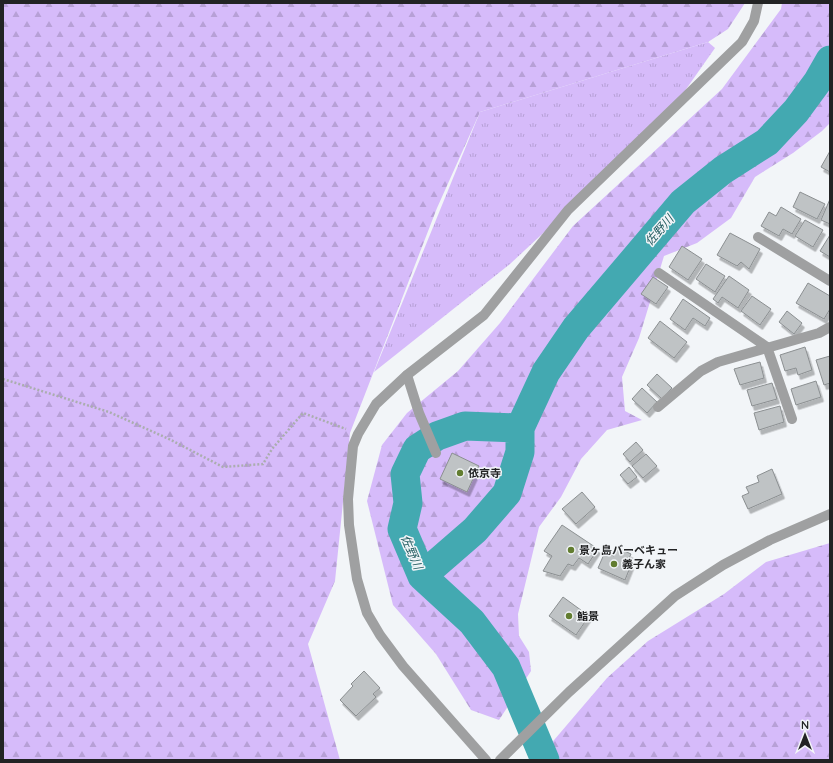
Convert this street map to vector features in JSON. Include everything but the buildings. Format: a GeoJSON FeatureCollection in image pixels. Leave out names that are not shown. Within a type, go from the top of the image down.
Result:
{"type":"FeatureCollection","features":[{"type":"Feature","properties":{"kind":"street"},"geometry":{"type":"LineString","coordinates":[[486,760],[403,666],[380,635],[367,613],[357,579],[349,525],[348,499],[350,459],[358,434],[376,404],[407,375],[484,315],[568,210],[742,42],[754,21],[758,3]]}},
{"type":"Feature","properties":{"kind":"street"},"geometry":{"type":"LineString","coordinates":[[758,237],[830,281]]}},
{"type":"Feature","properties":{"kind":"street"},"geometry":{"type":"LineString","coordinates":[[659,274],[767,347],[792,419]]}},
{"type":"Feature","properties":{"kind":"street"},"geometry":{"type":"LineString","coordinates":[[658,407],[701,371],[718,362],[819,333],[830,327]]}},
{"type":"Feature","properties":{"kind":"street"},"geometry":{"type":"LineString","coordinates":[[407,375],[419,413],[436,454]]}},
{"type":"Feature","properties":{"kind":"street"},"geometry":{"type":"LineString","coordinates":[[500,760],[513,745],[569,692],[675,596],[722,565],[770,540],[830,514]]}},
{"type":"Feature","properties":{"kind":"path"},"geometry":{"type":"LineString","coordinates":[[3,379],[109,412],[169,439],[223,467],[263,464],[272,449],[303,413],[358,434]]}},
{"type":"Feature","properties":{"kind":"green space"},"geometry":{"type":"Polygon","coordinates":[[[3,3],[745,3],[728,29],[708,42],[480,112],[437,208],[350,433],[335,581],[308,644],[340,760],[3,760],[3,3]]]}},
{"type":"Feature","properties":{"kind":"green space"},"geometry":{"type":"Polygon","coordinates":[[[782,3],[830,3],[830,123],[793,153],[755,177],[731,218],[697,243],[664,256],[639,338],[622,377],[625,411],[642,420],[607,430],[581,459],[561,497],[539,527],[518,614],[519,636],[529,652],[531,671],[499,720],[471,710],[436,654],[393,605],[367,501],[382,445],[407,413],[458,371],[500,323],[573,226],[722,89],[781,9],[782,3]]]}},
{"type":"Feature","properties":{"kind":"green space"},"geometry":{"type":"Polygon","coordinates":[[[708,42],[715,48],[670,112],[510,264],[374,372],[480,112],[708,42]]]}},
{"type":"Feature","properties":{"kind":"green space"},"geometry":{"type":"Polygon","coordinates":[[[830,543],[830,760],[537,760],[607,678],[648,641],[724,594],[766,562],[830,543]]]}},
{"type":"Feature","properties":{"kind":"waterway","name":"佐野川"},"geometry":{"type":"LineString","coordinates":[[422,576],[475,530],[507,493],[520,452],[520,428],[546,372],[576,328],[683,202],[723,170],[767,142],[796,111],[818,81],[830,60]]}},
{"type":"Feature","properties":{"kind":"waterway","name":"佐野川"},"geometry":{"type":"LineString","coordinates":[[520,428],[465,426],[437,436],[417,449],[405,474],[408,503],[402,529],[422,576],[472,622],[506,667],[545,760]]}},
{"type":"Feature","properties":{"kind":"place","name":"依京寺"},"geometry":{"type":"Point","coordinates":[460,473]}},
{"type":"Feature","properties":{"kind":"place","name":"景ヶ島バーベキュー"},"geometry":{"type":"Point","coordinates":[571,550]}},
{"type":"Feature","properties":{"kind":"place","name":"義子ん家"},"geometry":{"type":"Point","coordinates":[614,564]}},
{"type":"Feature","properties":{"kind":"place","name":"鮨景"},"geometry":{"type":"Point","coordinates":[569,616]}}]}
